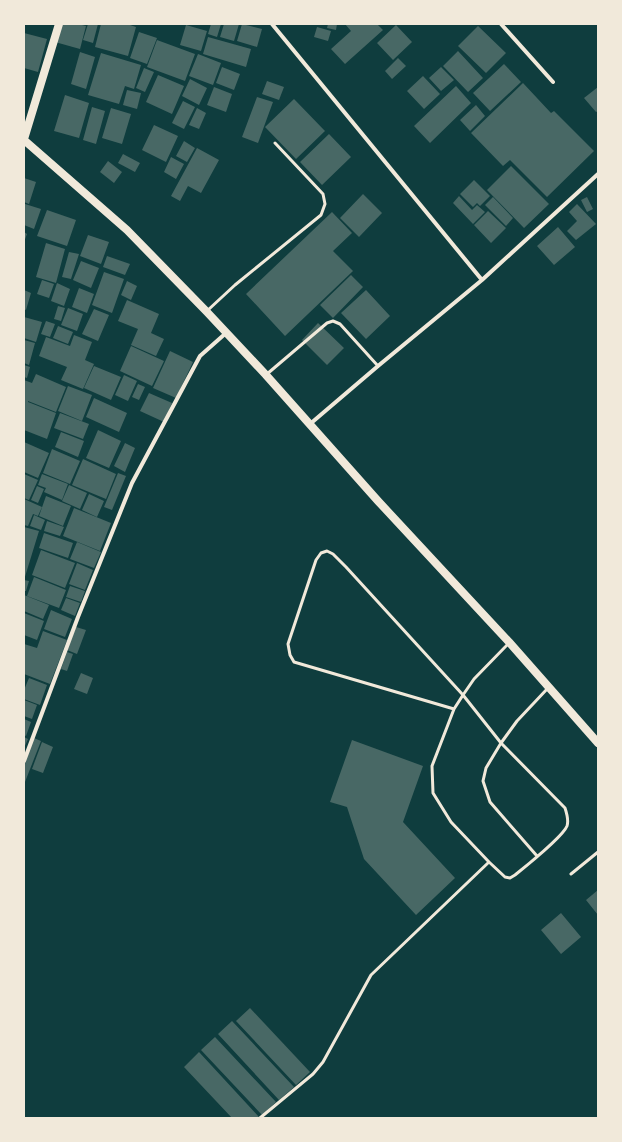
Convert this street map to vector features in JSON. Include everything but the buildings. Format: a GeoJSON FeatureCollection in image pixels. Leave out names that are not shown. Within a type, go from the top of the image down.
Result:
{"type":"FeatureCollection","features":[{"type":"Feature","properties":{"kind":"main road"},"geometry":{"type":"LineString","coordinates":[[59,24],[24,140],[127,230],[207,312],[509,642],[598,743]]}},
{"type":"Feature","properties":{"kind":"street"},"geometry":{"type":"LineString","coordinates":[[272,24],[482,280]]}},
{"type":"Feature","properties":{"kind":"street"},"geometry":{"type":"LineString","coordinates":[[501,24],[553,82]]}},
{"type":"Feature","properties":{"kind":"street"},"geometry":{"type":"LineString","coordinates":[[310,424],[482,280],[598,174]]}},
{"type":"Feature","properties":{"kind":"street"},"geometry":{"type":"LineString","coordinates":[[24,761],[78,617],[132,483],[200,356],[226,333]]}},
{"type":"Feature","properties":{"kind":"lane"},"geometry":{"type":"LineString","coordinates":[[207,312],[235,285],[321,215],[325,204],[323,194],[275,143]]}},
{"type":"Feature","properties":{"kind":"lane"},"geometry":{"type":"LineString","coordinates":[[266,375],[328,323],[333,321],[340,324],[378,366]]}},
{"type":"Feature","properties":{"kind":"lane"},"geometry":{"type":"LineString","coordinates":[[454,709],[294,662],[290,655],[288,644],[316,560],[321,553],[327,551],[333,554],[346,567],[463,695],[501,742],[565,808],[568,816],[567,826],[560,835],[510,878],[505,877],[488,862],[451,822],[433,793],[432,766],[454,709],[463,695],[474,679],[509,642]]}},
{"type":"Feature","properties":{"kind":"lane"},"geometry":{"type":"LineString","coordinates":[[537,856],[490,802],[483,781],[486,768],[501,742],[517,721],[548,687]]}},
{"type":"Feature","properties":{"kind":"lane"},"geometry":{"type":"LineString","coordinates":[[571,874],[598,852]]}},
{"type":"Feature","properties":{"kind":"lane"},"geometry":{"type":"LineString","coordinates":[[260,1118],[312,1074],[323,1062],[370,975],[488,862]]}}]}
